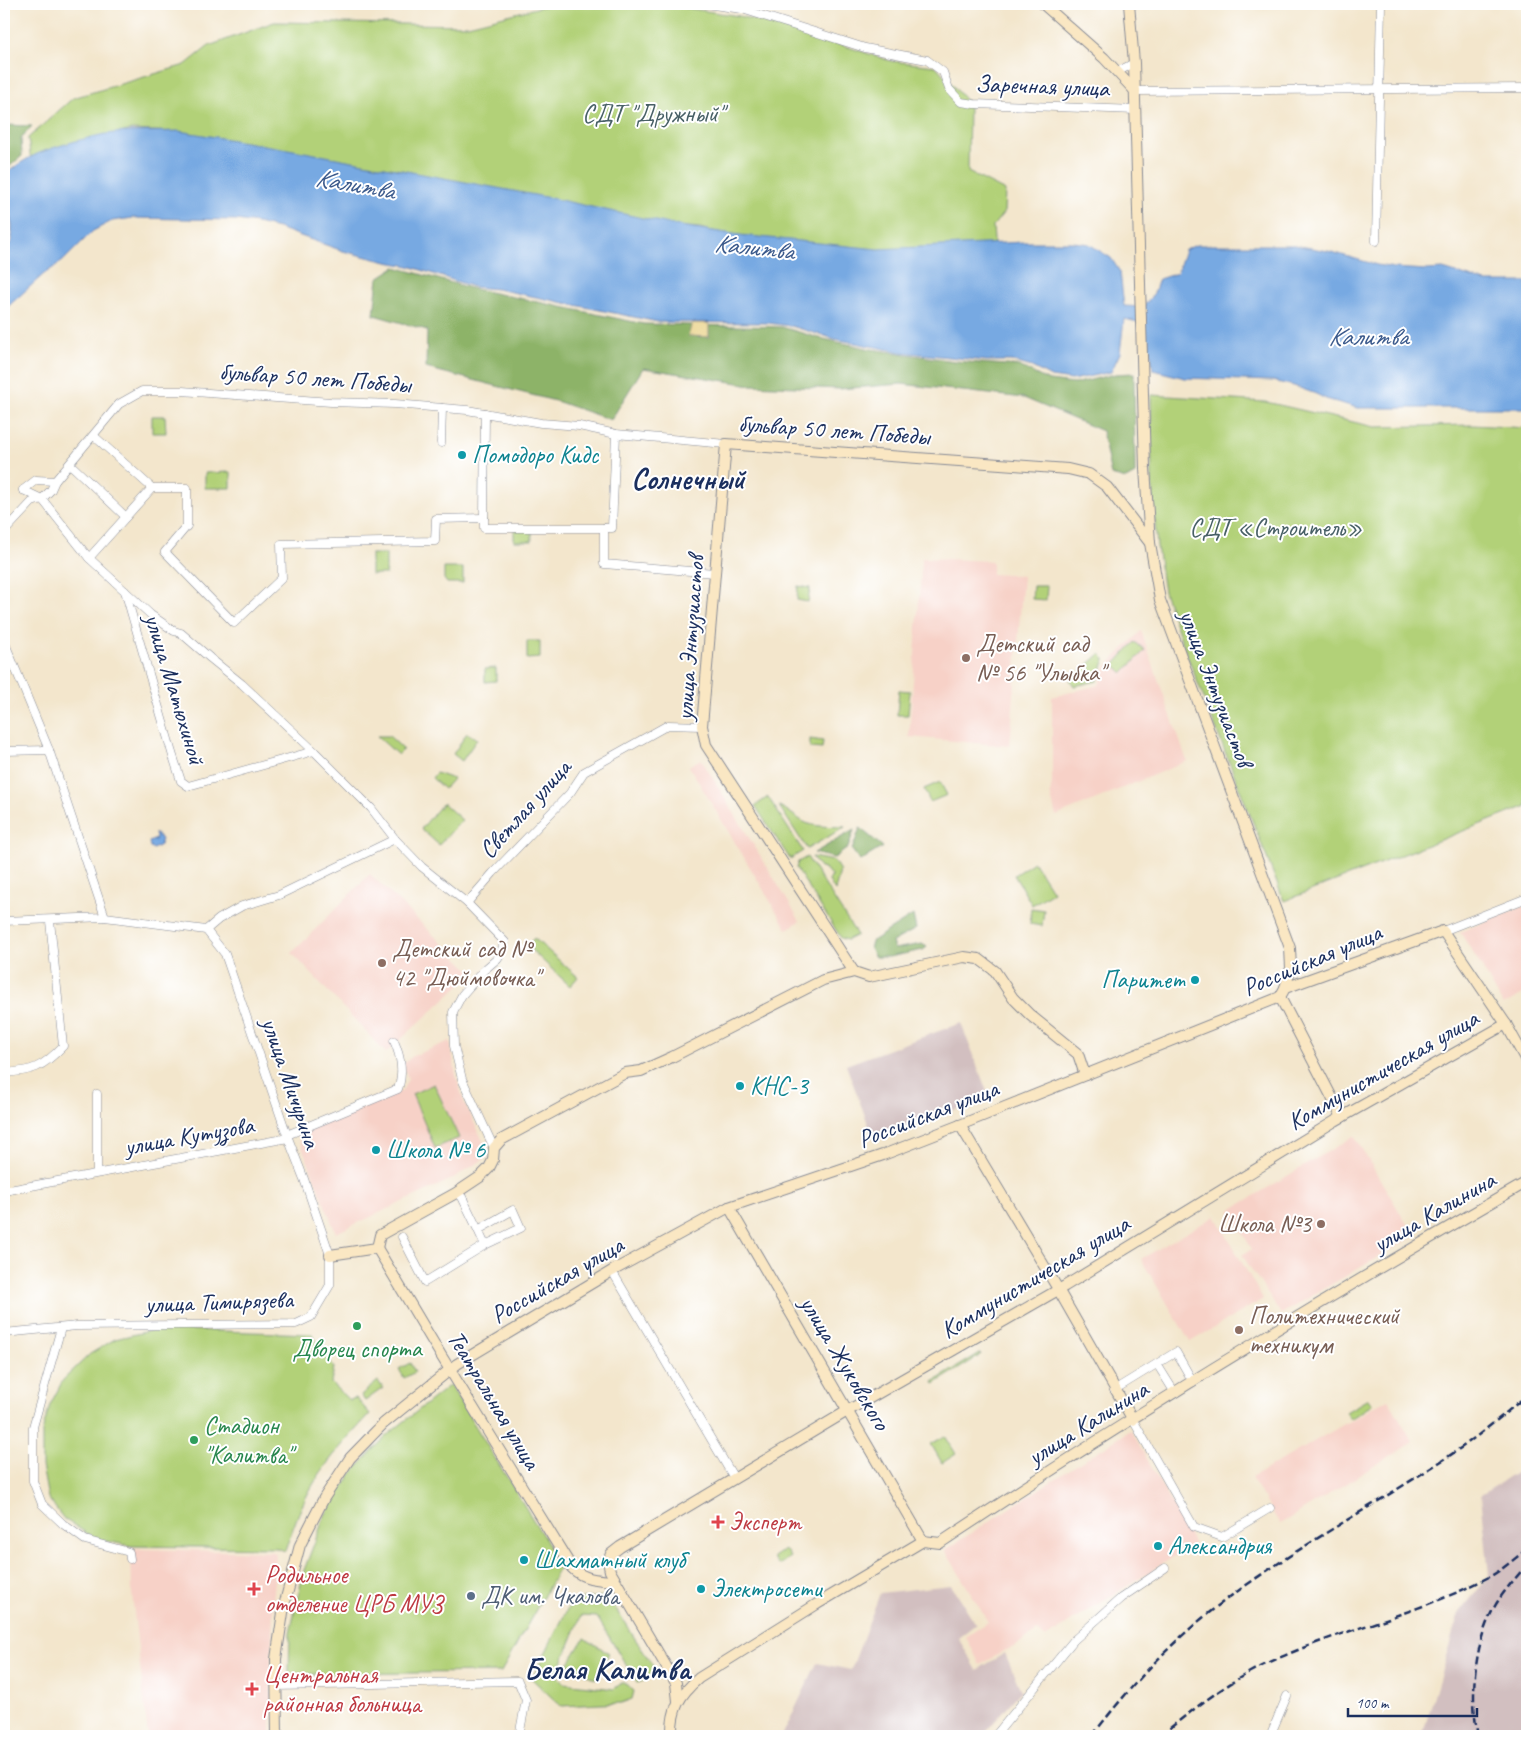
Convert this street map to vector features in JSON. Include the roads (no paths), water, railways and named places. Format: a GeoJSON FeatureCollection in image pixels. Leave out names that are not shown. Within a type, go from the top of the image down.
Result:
{"type":"FeatureCollection","features":[{"type":"Feature","properties":{"kind":"street","name":"Заречная улица"},"geometry":{"type":"LineString","coordinates":[[706,4],[742,9],[866,48],[927,60],[943,72],[949,89],[961,102],[1136,110]]}},
{"type":"Feature","properties":{"kind":"street"},"geometry":{"type":"LineString","coordinates":[[1043,4],[1135,91]]}},
{"type":"Feature","properties":{"kind":"street","name":"улица Энтузиастов"},"geometry":{"type":"LineString","coordinates":[[1129,4],[1136,110],[1145,468],[1150,543],[1160,600],[1290,948],[1290,968],[1282,993]]}},
{"type":"Feature","properties":{"kind":"street"},"geometry":{"type":"LineString","coordinates":[[1376,241],[1381,4]]}},
{"type":"Feature","properties":{"kind":"street"},"geometry":{"type":"LineString","coordinates":[[1117,72],[1134,63]]}},
{"type":"Feature","properties":{"kind":"street","name":"Заречная улица"},"geometry":{"type":"LineString","coordinates":[[1135,91],[1527,88]]}},
{"type":"Feature","properties":{"kind":"street","name":"бульвар 50 лет Победы"},"geometry":{"type":"LineString","coordinates":[[94,436],[119,404],[142,391],[182,391],[442,408],[541,423],[579,426],[616,434],[1068,469],[1089,474],[1107,487],[1150,543]]}},
{"type":"Feature","properties":{"kind":"street"},"geometry":{"type":"LineString","coordinates":[[441,443],[442,408]]}},
{"type":"Feature","properties":{"kind":"street"},"geometry":{"type":"LineString","coordinates":[[484,413],[484,528],[612,528],[616,434]]}},
{"type":"Feature","properties":{"kind":"street"},"geometry":{"type":"LineString","coordinates":[[4,532],[32,502],[42,499],[51,490],[55,481],[94,436],[152,488],[187,488],[187,526],[165,552],[234,622],[282,578],[281,544],[435,541],[436,519],[484,518]]}},
{"type":"Feature","properties":{"kind":"street","name":"улица Энтузиастов"},"geometry":{"type":"LineString","coordinates":[[726,444],[702,726],[706,745],[854,972]]}},
{"type":"Feature","properties":{"kind":"street"},"geometry":{"type":"LineString","coordinates":[[70,464],[126,517]]}},
{"type":"Feature","properties":{"kind":"street"},"geometry":{"type":"LineString","coordinates":[[55,481],[36,480],[23,490],[42,499],[90,558],[151,615],[174,631],[181,633],[242,684],[314,751],[371,808],[395,839],[422,867],[467,903],[505,942],[498,958],[482,971],[462,995],[453,1012],[454,1046],[462,1079],[494,1148],[493,1160],[489,1168],[480,1177],[456,1193],[380,1235],[377,1248],[330,1255]]}},
{"type":"Feature","properties":{"kind":"street"},"geometry":{"type":"LineString","coordinates":[[90,558],[152,488]]}},
{"type":"Feature","properties":{"kind":"street"},"geometry":{"type":"LineString","coordinates":[[604,528],[604,564],[715,573]]}},
{"type":"Feature","properties":{"kind":"street","name":"улица Матюхиной"},"geometry":{"type":"LineString","coordinates":[[125,591],[181,781],[188,786],[314,751]]}},
{"type":"Feature","properties":{"kind":"street"},"geometry":{"type":"LineString","coordinates":[[4,641],[49,750],[105,917]]}},
{"type":"Feature","properties":{"kind":"street","name":"Светлая улица"},"geometry":{"type":"LineString","coordinates":[[467,903],[493,873],[570,793],[584,772],[668,725],[702,726]]}},
{"type":"Feature","properties":{"kind":"street"},"geometry":{"type":"LineString","coordinates":[[4,751],[49,750]]}},
{"type":"Feature","properties":{"kind":"street"},"geometry":{"type":"LineString","coordinates":[[4,922],[105,917],[206,930],[219,918],[242,906],[279,894],[395,839]]}},
{"type":"Feature","properties":{"kind":"street","name":"Российская улица"},"geometry":{"type":"LineString","coordinates":[[276,1736],[276,1659],[284,1606],[300,1545],[324,1498],[350,1458],[384,1424],[450,1369],[612,1271],[730,1207],[883,1155],[1085,1075],[1282,993],[1527,898]]}},
{"type":"Feature","properties":{"kind":"street"},"geometry":{"type":"LineString","coordinates":[[4,1074],[26,1071],[48,1061],[63,1046],[50,920]]}},
{"type":"Feature","properties":{"kind":"street","name":"улица Мичурина"},"geometry":{"type":"LineString","coordinates":[[206,930],[226,954],[287,1137],[304,1179],[330,1255]]}},
{"type":"Feature","properties":{"kind":"street"},"geometry":{"type":"LineString","coordinates":[[1443,931],[1506,1024],[1527,1062]]}},
{"type":"Feature","properties":{"kind":"street"},"geometry":{"type":"LineString","coordinates":[[494,1148],[500,1140],[625,1073],[641,1070],[672,1057],[823,980],[854,972],[869,977],[958,958],[971,957],[979,959],[995,971],[1013,998],[1030,1015],[1078,1054],[1085,1075]]}},
{"type":"Feature","properties":{"kind":"street"},"geometry":{"type":"LineString","coordinates":[[1282,993],[1342,1117]]}},
{"type":"Feature","properties":{"kind":"street","name":"Коммунистическая улица"},"geometry":{"type":"LineString","coordinates":[[678,1701],[676,1683],[610,1571],[608,1561],[611,1554],[849,1410],[1058,1290],[1342,1117],[1506,1024]]}},
{"type":"Feature","properties":{"kind":"street","name":"улица Кутузова"},"geometry":{"type":"LineString","coordinates":[[4,1191],[287,1137],[398,1089],[401,1081],[402,1067],[399,1052],[394,1041]]}},
{"type":"Feature","properties":{"kind":"street","name":"улица Кутузова"},"geometry":{"type":"LineString","coordinates":[[96,1094],[97,1173]]}},
{"type":"Feature","properties":{"kind":"street"},"geometry":{"type":"LineString","coordinates":[[960,1125],[1058,1290],[1194,1528],[1222,1537],[1270,1508]]}},
{"type":"Feature","properties":{"kind":"street","name":"улица Калинина"},"geometry":{"type":"LineString","coordinates":[[678,1701],[699,1678],[817,1604],[923,1541],[940,1543],[1175,1393],[1444,1230],[1527,1182]]}},
{"type":"Feature","properties":{"kind":"street"},"geometry":{"type":"LineString","coordinates":[[456,1193],[462,1197],[485,1245]]}},
{"type":"Feature","properties":{"kind":"street","name":"улица Жуковского"},"geometry":{"type":"LineString","coordinates":[[730,1207],[923,1541]]}},
{"type":"Feature","properties":{"kind":"street"},"geometry":{"type":"LineString","coordinates":[[402,1237],[425,1282],[485,1245],[521,1228],[513,1210],[478,1230]]}},
{"type":"Feature","properties":{"kind":"street","name":"Театральная улица"},"geometry":{"type":"LineString","coordinates":[[377,1248],[572,1568],[578,1574],[587,1578],[616,1581]]}},
{"type":"Feature","properties":{"kind":"street","name":"улица Тимирязева"},"geometry":{"type":"LineString","coordinates":[[4,1333],[61,1328],[296,1324],[311,1317],[330,1285],[330,1255]]}},
{"type":"Feature","properties":{"kind":"street"},"geometry":{"type":"LineString","coordinates":[[612,1271],[734,1478]]}},
{"type":"Feature","properties":{"kind":"street"},"geometry":{"type":"LineString","coordinates":[[61,1328],[33,1427],[33,1481],[42,1504],[63,1524],[85,1540],[130,1552],[130,1559]]}},
{"type":"Feature","properties":{"kind":"street"},"geometry":{"type":"LineString","coordinates":[[1114,1390],[1176,1352],[1193,1382]]}},
{"type":"Feature","properties":{"kind":"street"},"geometry":{"type":"LineString","coordinates":[[1157,1364],[1175,1393]]}},
{"type":"Feature","properties":{"kind":"street"},"geometry":{"type":"LineString","coordinates":[[995,1736],[1074,1640],[1122,1598],[1165,1568]]}},
{"type":"Feature","properties":{"kind":"street"},"geometry":{"type":"LineString","coordinates":[[276,1686],[518,1680],[526,1700],[519,1736]]}},
{"type":"Feature","properties":{"kind":"street"},"geometry":{"type":"LineString","coordinates":[[1270,1736],[1287,1696]]}},
{"type":"Feature","properties":{"kind":"street"},"geometry":{"type":"LineString","coordinates":[[672,1736],[672,1722],[678,1701]]}},
{"type":"Feature","properties":{"kind":"water","name":"Калитва"},"geometry":{"type":"Polygon","coordinates":[[[179,131],[288,149],[551,198],[674,225],[740,235],[878,249],[1024,242],[1073,242],[1089,244],[1111,258],[1120,272],[1124,306],[1143,307],[1154,293],[1159,279],[1177,273],[1185,250],[1196,245],[1294,245],[1328,251],[1394,268],[1443,269],[1486,282],[1527,282],[1527,408],[1358,408],[1326,399],[1294,386],[1273,381],[1185,378],[1153,370],[1151,355],[1138,322],[1124,319],[1120,353],[1111,372],[1072,380],[1051,377],[1032,367],[1011,361],[987,361],[901,352],[835,339],[791,326],[768,323],[658,322],[497,289],[474,287],[409,266],[343,251],[278,228],[236,220],[133,218],[112,221],[93,231],[63,261],[44,274],[4,310],[4,251],[12,241],[12,225],[4,193],[5,175],[21,162],[47,150],[76,141],[114,133],[179,131]]]}},
{"type":"Feature","properties":{"kind":"water"},"geometry":{"type":"Polygon","coordinates":[[[155,833],[162,839],[160,845],[153,849],[150,847],[149,842],[156,839],[155,833]]]}},
{"type":"Feature","properties":{"kind":"railway"},"geometry":{"type":"LineString","coordinates":[[1092,1736],[1138,1680],[1189,1629],[1227,1599],[1308,1544],[1457,1451],[1527,1395]]}},
{"type":"Feature","properties":{"kind":"railway"},"geometry":{"type":"LineString","coordinates":[[1160,1736],[1215,1694],[1250,1672],[1308,1646],[1458,1592],[1492,1575],[1527,1549]]}},
{"type":"Feature","properties":{"kind":"railway"},"geometry":{"type":"LineString","coordinates":[[1478,1736],[1475,1720],[1474,1684],[1479,1648],[1490,1615],[1505,1591],[1527,1564]]}},
{"type":"Feature","properties":{"kind":"place","name":"Помодоро Кидс"},"geometry":{"type":"Point","coordinates":[462,455]}},
{"type":"Feature","properties":{"kind":"place","name":"Детский сад № 56 \"Улыбка\""},"geometry":{"type":"Point","coordinates":[966,658]}},
{"type":"Feature","properties":{"kind":"place","name":"Детский сад № 42 \"Дюймовочка\""},"geometry":{"type":"Point","coordinates":[382,963]}},
{"type":"Feature","properties":{"kind":"place","name":"Паритет"},"geometry":{"type":"Point","coordinates":[1195,980]}},
{"type":"Feature","properties":{"kind":"place","name":"КНС-3"},"geometry":{"type":"Point","coordinates":[740,1086]}},
{"type":"Feature","properties":{"kind":"place","name":"Школа № 6"},"geometry":{"type":"Point","coordinates":[376,1150]}},
{"type":"Feature","properties":{"kind":"place","name":"Школа №3"},"geometry":{"type":"Point","coordinates":[1321,1224]}},
{"type":"Feature","properties":{"kind":"place","name":"Дворец спорта"},"geometry":{"type":"Point","coordinates":[357,1326]}},
{"type":"Feature","properties":{"kind":"place","name":"Политехнический техникум"},"geometry":{"type":"Point","coordinates":[1239,1330]}},
{"type":"Feature","properties":{"kind":"place","name":"Стадион \"Калитва\""},"geometry":{"type":"Point","coordinates":[194,1440]}},
{"type":"Feature","properties":{"kind":"place","name":"Эксперт"},"geometry":{"type":"Point","coordinates":[718,1522]}},
{"type":"Feature","properties":{"kind":"place","name":"Александрия"},"geometry":{"type":"Point","coordinates":[1158,1546]}},
{"type":"Feature","properties":{"kind":"place","name":"Шахматный клуб"},"geometry":{"type":"Point","coordinates":[524,1560]}},
{"type":"Feature","properties":{"kind":"place","name":"Родильное отделение ЦРБ МУЗ"},"geometry":{"type":"Point","coordinates":[254,1589]}},
{"type":"Feature","properties":{"kind":"place","name":"Электросети"},"geometry":{"type":"Point","coordinates":[701,1589]}},
{"type":"Feature","properties":{"kind":"place","name":"ДК им. Чкалова"},"geometry":{"type":"Point","coordinates":[471,1596]}},
{"type":"Feature","properties":{"kind":"place","name":"Центральная районная больница"},"geometry":{"type":"Point","coordinates":[252,1689]}},
{"type":"Feature","properties":{"kind":"district","name":"Солнечный"},"geometry":{"type":"Point","coordinates":[688,479]}},
{"type":"Feature","properties":{"kind":"district","name":"Белая Калитва"},"geometry":{"type":"Point","coordinates":[607,1669]}},
{"type":"Feature","properties":{"kind":"park label","name":"СДТ \"Дружный\""},"geometry":{"type":"Point","coordinates":[653,114]}},
{"type":"Feature","properties":{"kind":"park label","name":"СДТ «Строитель»"},"geometry":{"type":"Point","coordinates":[1276,528]}}]}
